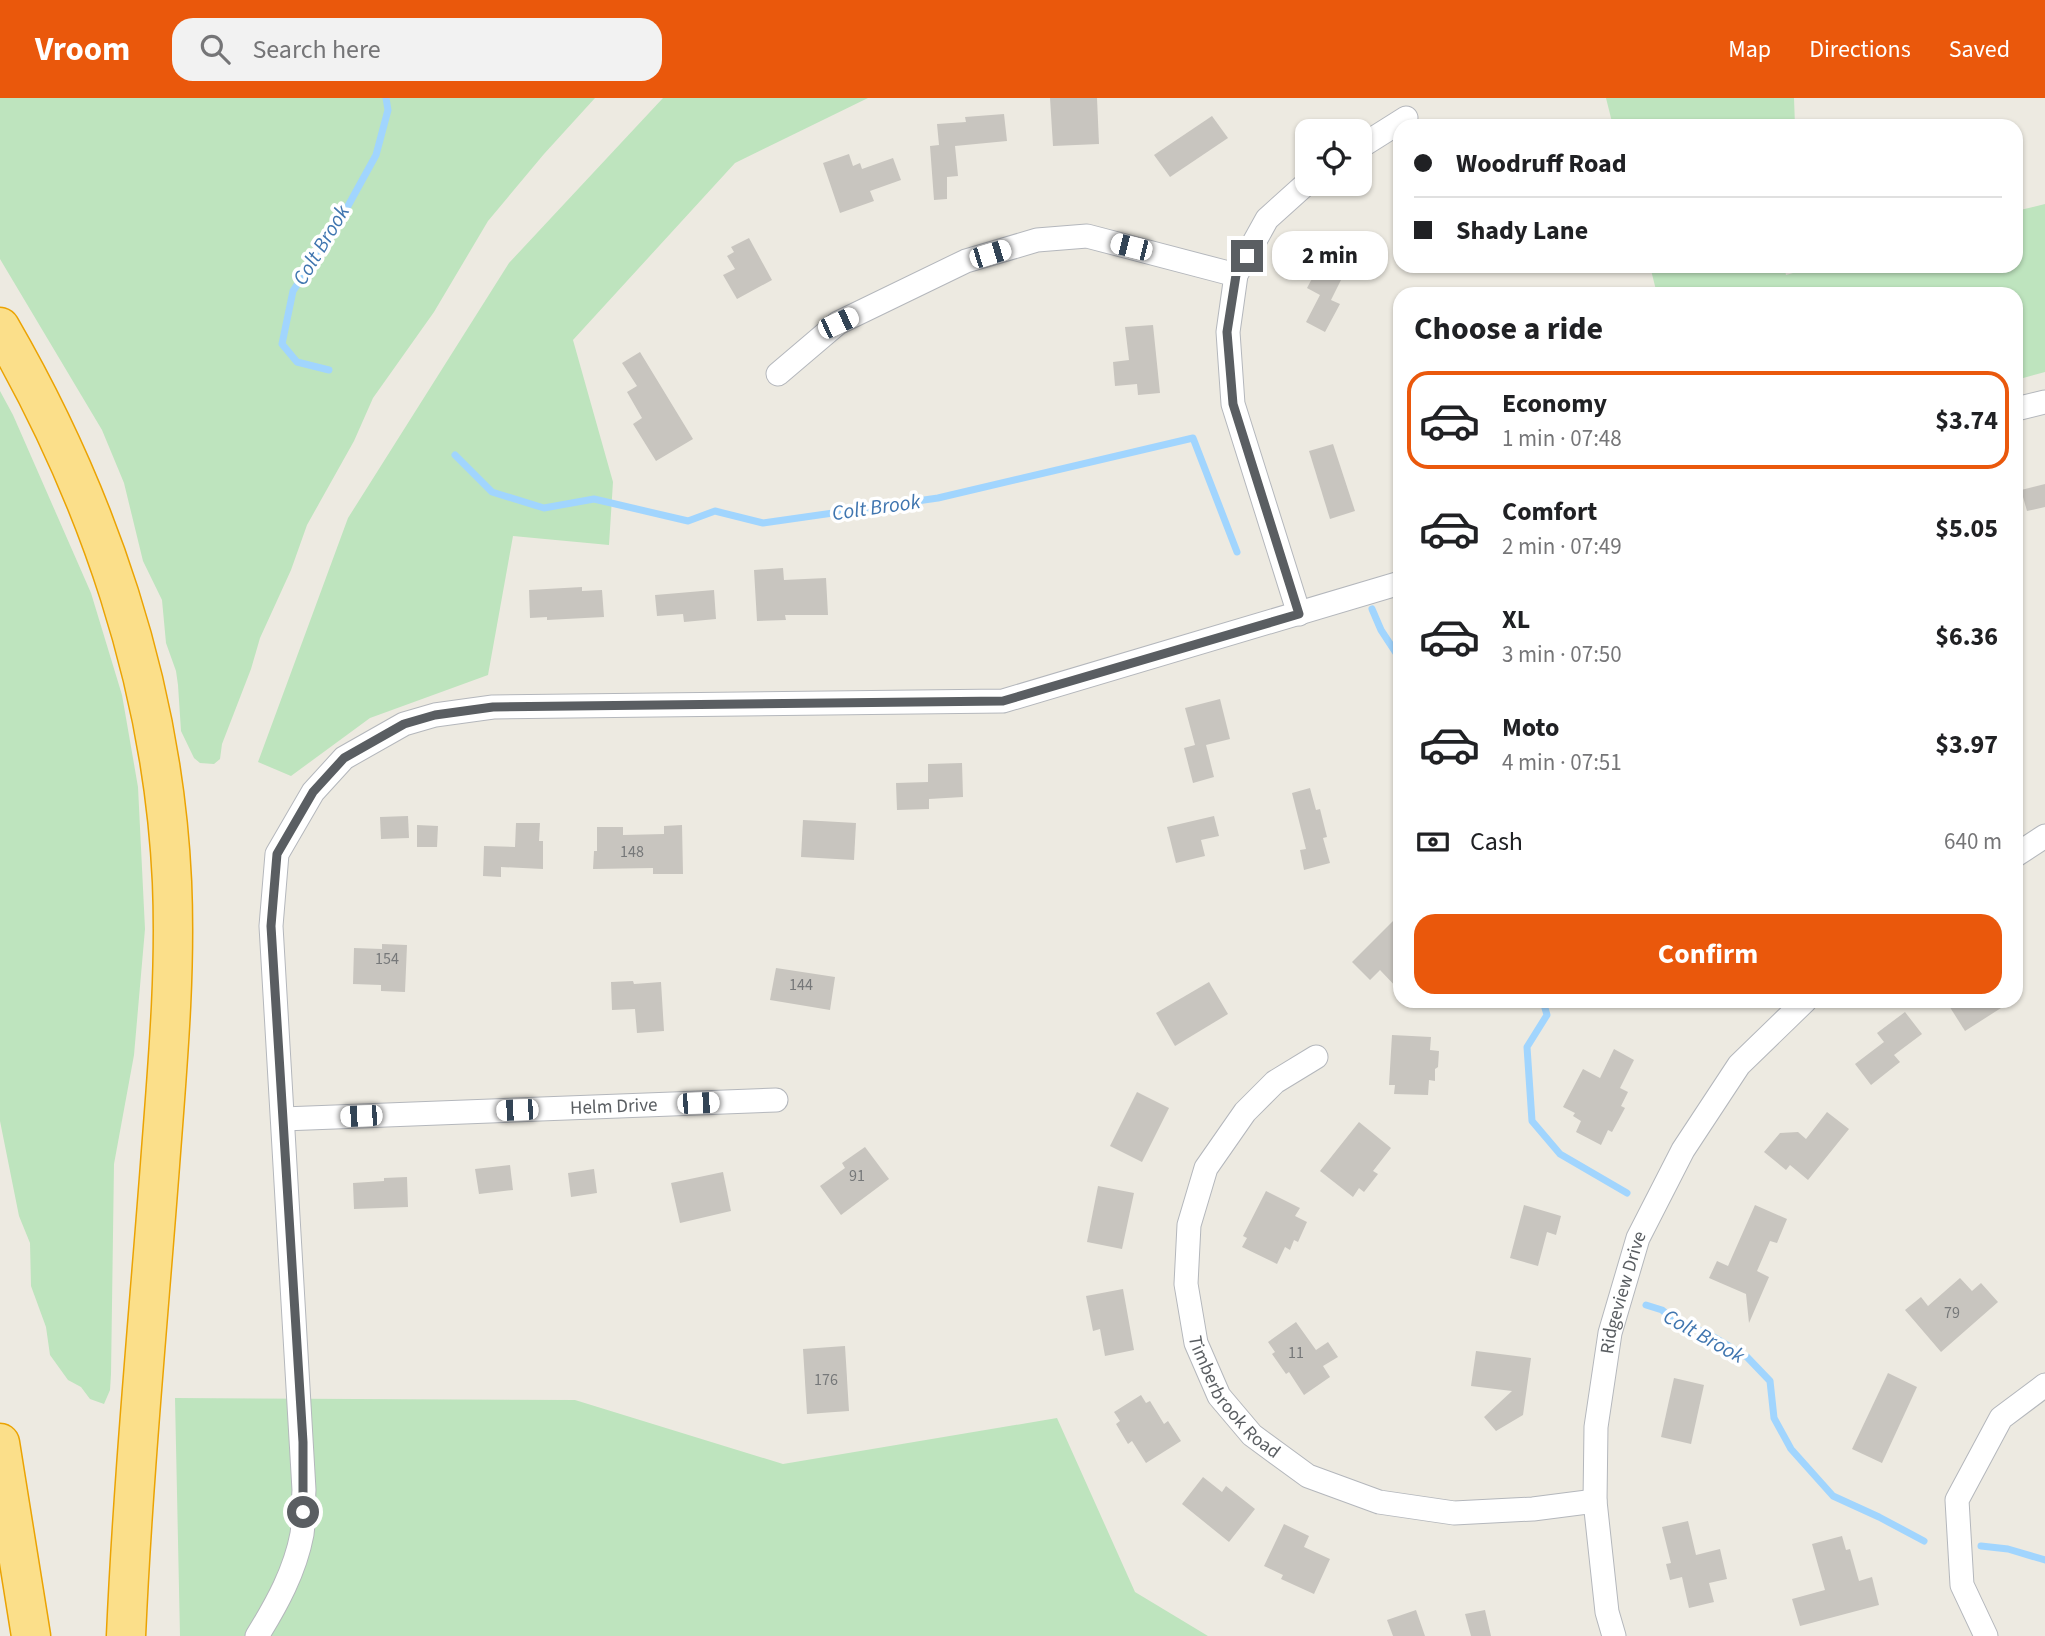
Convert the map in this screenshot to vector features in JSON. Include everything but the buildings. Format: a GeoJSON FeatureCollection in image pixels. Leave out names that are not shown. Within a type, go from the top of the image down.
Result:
{"type":"FeatureCollection","features":[{"type":"Feature","properties":{"kind":"highway"},"geometry":{"type":"LineString","coordinates":[[0,327],[53,425],[111,565],[137,652],[158,754],[167,817],[172,892],[172,995],[126,1636]]}},
{"type":"Feature","properties":{"kind":"highway"},"geometry":{"type":"LineString","coordinates":[[0,1443],[31,1636]]}},
{"type":"Feature","properties":{"kind":"street"},"geometry":{"type":"LineString","coordinates":[[1372,139],[1393,126]]}},
{"type":"Feature","properties":{"kind":"street"},"geometry":{"type":"LineString","coordinates":[[1295,194],[1266,219],[1236,275],[1227,332],[1233,404],[1299,614]]}},
{"type":"Feature","properties":{"kind":"street"},"geometry":{"type":"LineString","coordinates":[[778,374],[838,323],[966,261],[1037,240],[1087,236],[1236,275]]}},
{"type":"Feature","properties":{"kind":"street"},"geometry":{"type":"LineString","coordinates":[[2023,408],[2045,402]]}},
{"type":"Feature","properties":{"kind":"street"},"geometry":{"type":"LineString","coordinates":[[257,1636],[279,1600],[302,1534],[303,1442],[271,926],[277,854],[313,792],[344,758],[404,724],[435,715],[493,707],[1003,701],[1393,585]]}},
{"type":"Feature","properties":{"kind":"street"},"geometry":{"type":"LineString","coordinates":[[2023,850],[2045,836]]}},
{"type":"Feature","properties":{"kind":"street","name":"Ridgeview Drive"},"geometry":{"type":"LineString","coordinates":[[1614,1636],[1607,1612],[1595,1501],[1596,1427],[1610,1333],[1639,1238],[1684,1150],[1739,1065],[1798,1008]]}},
{"type":"Feature","properties":{"kind":"street","name":"Timberbrook Road"},"geometry":{"type":"LineString","coordinates":[[1316,1057],[1275,1082],[1245,1112],[1206,1168],[1189,1225],[1186,1284],[1196,1343],[1219,1396],[1252,1435],[1308,1476],[1379,1502],[1454,1513],[1534,1509],[1595,1501]]}},
{"type":"Feature","properties":{"kind":"street","name":"Helm Drive"},"geometry":{"type":"LineString","coordinates":[[283,1119],[776,1100]]}},
{"type":"Feature","properties":{"kind":"street"},"geometry":{"type":"LineString","coordinates":[[1986,1636],[1962,1585],[1957,1500],[2001,1418],[2045,1385]]}},
{"type":"Feature","properties":{"kind":"green space"},"geometry":{"type":"Polygon","coordinates":[[[0,98],[595,98],[488,221],[434,312],[373,398],[354,441],[307,525],[291,570],[260,638],[222,744],[220,759],[214,764],[200,763],[194,758],[181,731],[176,671],[166,643],[162,600],[143,561],[124,483],[102,430],[0,259],[0,98]]]}},
{"type":"Feature","properties":{"kind":"green space"},"geometry":{"type":"Polygon","coordinates":[[[663,98],[868,98],[735,163],[573,340],[613,482],[609,545],[513,536],[488,675],[370,718],[291,776],[258,762],[348,518],[509,263],[663,98]]]}},
{"type":"Feature","properties":{"kind":"green space"},"geometry":{"type":"Polygon","coordinates":[[[1606,98],[1794,98],[1795,119],[1611,119],[1606,98]]]}},
{"type":"Feature","properties":{"kind":"green space"},"geometry":{"type":"Polygon","coordinates":[[[2045,204],[2045,372],[2023,378],[2023,287],[1655,287],[1652,273],[2023,273],[2023,209],[2045,204]]]}},
{"type":"Feature","properties":{"kind":"green space"},"geometry":{"type":"Polygon","coordinates":[[[0,391],[91,593],[122,695],[138,787],[145,929],[134,1055],[114,1164],[111,1374],[110,1390],[104,1404],[90,1399],[81,1387],[68,1380],[50,1355],[46,1327],[31,1286],[30,1243],[19,1216],[0,1121],[0,391]]]}},
{"type":"Feature","properties":{"kind":"green space"},"geometry":{"type":"Polygon","coordinates":[[[175,1398],[575,1400],[783,1464],[1057,1418],[1135,1592],[1208,1636],[180,1636],[175,1398]]]}},
{"type":"Feature","properties":{"kind":"waterway","name":"Colt Brook"},"geometry":{"type":"LineString","coordinates":[[329,370],[297,362],[282,344],[293,291],[343,215],[376,155],[388,110],[386,98]]}},
{"type":"Feature","properties":{"kind":"waterway","name":"Colt Brook"},"geometry":{"type":"LineString","coordinates":[[455,455],[492,492],[544,508],[594,499],[688,521],[715,511],[763,523],[938,498],[1193,438],[1237,552]]}},
{"type":"Feature","properties":{"kind":"waterway","name":"Colt Brook"},"geometry":{"type":"LineString","coordinates":[[1372,609],[1393,648]]}},
{"type":"Feature","properties":{"kind":"waterway","name":"Colt Brook"},"geometry":{"type":"LineString","coordinates":[[1545,1008],[1547,1015],[1527,1047],[1532,1121],[1560,1154],[1627,1193]]}},
{"type":"Feature","properties":{"kind":"waterway","name":"Colt Brook"},"geometry":{"type":"LineString","coordinates":[[1646,1305],[1662,1310],[1676,1322],[1707,1333],[1747,1357],[1770,1381],[1774,1418],[1791,1449],[1833,1496],[1924,1541]]}},
{"type":"Feature","properties":{"kind":"waterway","name":"Colt Brook"},"geometry":{"type":"LineString","coordinates":[[1981,1546],[2008,1549],[2045,1560]]}},
{"type":"Feature","properties":{"kind":"route"},"geometry":{"type":"LineString","coordinates":[[303,1512],[303,1442],[271,926],[277,854],[313,792],[344,758],[404,724],[435,715],[493,707],[1003,701],[1299,614],[1233,404],[1227,332],[1236,275],[1247,256]]}}]}
